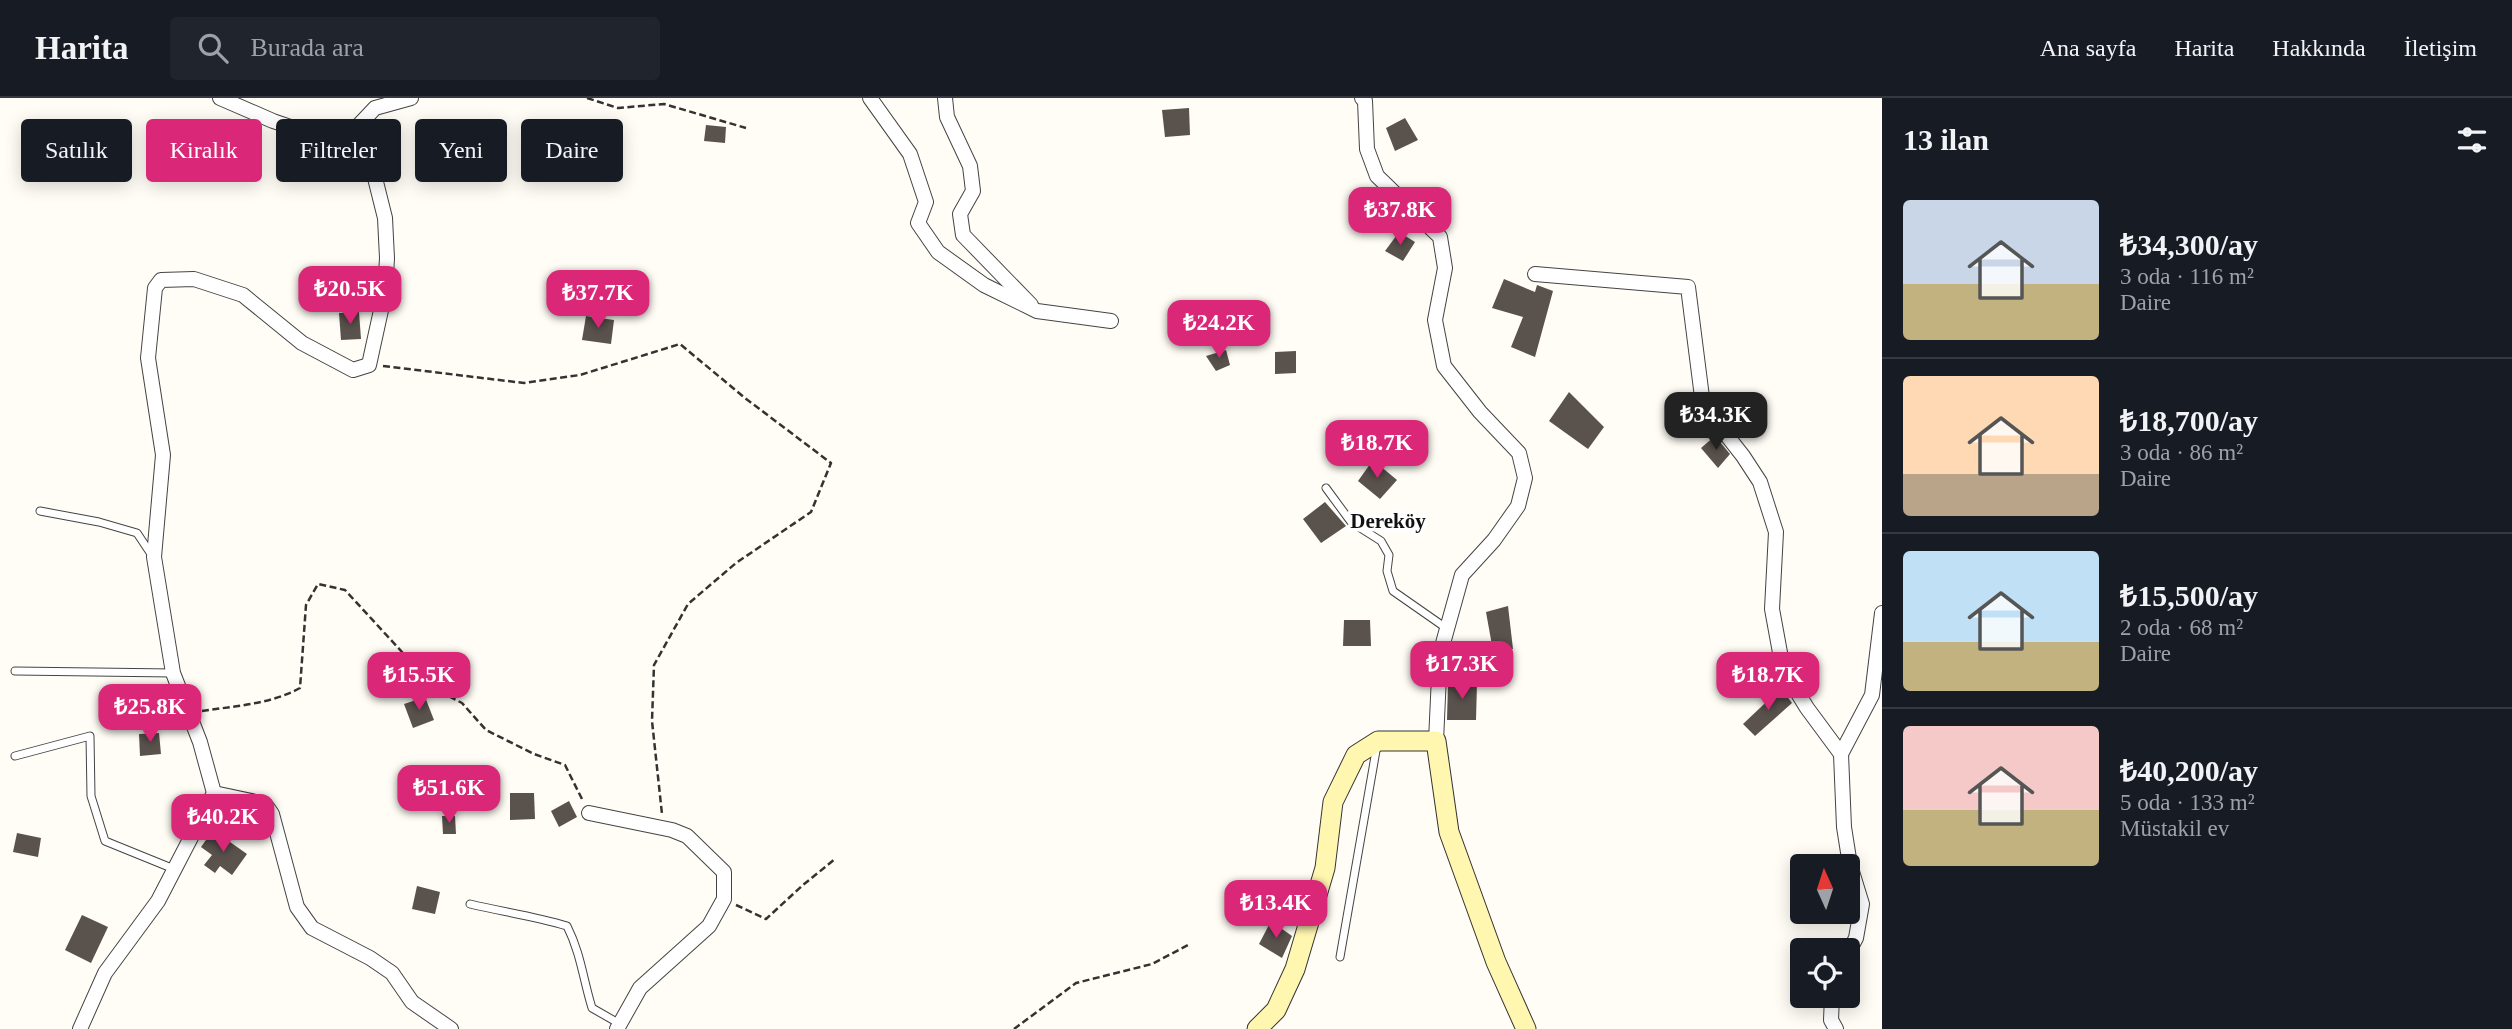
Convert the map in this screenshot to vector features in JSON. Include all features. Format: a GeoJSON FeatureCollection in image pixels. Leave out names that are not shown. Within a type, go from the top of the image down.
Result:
{"type":"FeatureCollection","features":[{"type":"Feature","properties":{"kind":"street"},"geometry":{"type":"LineString","coordinates":[[220,98],[276,122]]}},
{"type":"Feature","properties":{"kind":"street"},"geometry":{"type":"LineString","coordinates":[[364,119],[374,108],[411,98]]}},
{"type":"Feature","properties":{"kind":"street"},"geometry":{"type":"LineString","coordinates":[[870,98],[911,154],[926,202],[918,223],[938,253],[984,285],[1037,311],[1111,321]]}},
{"type":"Feature","properties":{"kind":"street"},"geometry":{"type":"LineString","coordinates":[[945,98],[947,117],[970,166],[973,191],[960,214],[963,236],[1037,311]]}},
{"type":"Feature","properties":{"kind":"street"},"geometry":{"type":"LineString","coordinates":[[1362,98],[1365,101],[1367,149],[1377,176],[1440,237],[1445,268],[1435,320],[1444,366],[1480,412],[1519,453],[1525,478],[1518,506],[1494,540],[1462,575],[1440,654],[1436,741],[1449,832],[1496,962],[1527,1029]]}},
{"type":"Feature","properties":{"kind":"street"},"geometry":{"type":"LineString","coordinates":[[80,1029],[105,973],[158,901],[214,793],[200,742],[173,673],[154,557],[163,455],[148,358],[155,288],[161,280],[194,279],[243,295],[302,343],[353,370],[369,365],[385,292],[387,258],[385,218],[376,182]]}},
{"type":"Feature","properties":{"kind":"street"},"geometry":{"type":"LineString","coordinates":[[1535,274],[1688,287],[1703,405],[1760,482],[1776,531],[1772,609],[1783,669],[1807,708],[1841,754]]}},
{"type":"Feature","properties":{"kind":"street"},"geometry":{"type":"LineString","coordinates":[[1856,938],[1862,904],[1850,865],[1844,827],[1841,754],[1872,695],[1882,613]]}},
{"type":"Feature","properties":{"kind":"street"},"geometry":{"type":"LineString","coordinates":[[1257,1029],[1276,1010],[1295,969],[1325,869],[1333,802],[1356,755],[1378,741],[1436,741]]}},
{"type":"Feature","properties":{"kind":"street"},"geometry":{"type":"LineString","coordinates":[[214,793],[265,804],[272,814],[297,907],[312,928],[370,958],[392,973],[412,1002],[451,1029]]}},
{"type":"Feature","properties":{"kind":"street"},"geometry":{"type":"LineString","coordinates":[[589,813],[687,836],[724,872],[724,900],[709,926],[640,989],[618,1026]]}},
{"type":"Feature","properties":{"kind":"street"},"geometry":{"type":"LineString","coordinates":[[1832,1008],[1831,1020],[1836,1029]]}},
{"type":"Feature","properties":{"kind":"lane"},"geometry":{"type":"LineString","coordinates":[[1326,488],[1351,522],[1381,541],[1389,555],[1387,571],[1393,591],[1447,629]]}},
{"type":"Feature","properties":{"kind":"lane"},"geometry":{"type":"LineString","coordinates":[[40,511],[99,522],[137,533],[154,557]]}},
{"type":"Feature","properties":{"kind":"lane"},"geometry":{"type":"LineString","coordinates":[[15,671],[173,673]]}},
{"type":"Feature","properties":{"kind":"lane"},"geometry":{"type":"LineString","coordinates":[[15,756],[90,736],[91,796],[105,841],[174,869]]}},
{"type":"Feature","properties":{"kind":"lane"},"geometry":{"type":"LineString","coordinates":[[1340,957],[1378,741]]}},
{"type":"Feature","properties":{"kind":"lane"},"geometry":{"type":"LineString","coordinates":[[470,904],[537,916],[567,926],[579,950],[583,980],[592,1008],[618,1026]]}},
{"type":"Feature","properties":{"kind":"path"},"geometry":{"type":"LineString","coordinates":[[587,98],[618,108],[664,104],[746,128]]}},
{"type":"Feature","properties":{"kind":"path"},"geometry":{"type":"LineString","coordinates":[[369,365],[524,383],[580,375],[680,344],[745,398],[831,463],[811,512],[736,563],[688,604],[654,665],[652,721],[664,829]]}},
{"type":"Feature","properties":{"kind":"path"},"geometry":{"type":"LineString","coordinates":[[188,713],[249,705],[289,694],[300,688],[306,605],[318,584],[345,590],[402,652],[417,680],[462,703],[486,730],[534,754],[565,765],[589,813]]}},
{"type":"Feature","properties":{"kind":"path"},"geometry":{"type":"LineString","coordinates":[[724,900],[766,919],[835,859]]}},
{"type":"Feature","properties":{"kind":"path"},"geometry":{"type":"LineString","coordinates":[[1014,1029],[1076,983],[1153,964],[1189,944]]}},
{"type":"Feature","properties":{"kind":"building"},"geometry":{"type":"Polygon","coordinates":[[[1189,108],[1190,135],[1165,137],[1162,110],[1189,108]]]}},
{"type":"Feature","properties":{"kind":"building"},"geometry":{"type":"Polygon","coordinates":[[[1405,118],[1418,140],[1395,151],[1386,128],[1405,118]]]}},
{"type":"Feature","properties":{"kind":"building"},"geometry":{"type":"Polygon","coordinates":[[[706,125],[726,127],[725,143],[704,141],[706,125]]]}},
{"type":"Feature","properties":{"kind":"building"},"geometry":{"type":"Polygon","coordinates":[[[1399,232],[1415,242],[1403,261],[1385,251],[1399,232]]]}},
{"type":"Feature","properties":{"kind":"building"},"geometry":{"type":"Polygon","coordinates":[[[1504,279],[1535,292],[1537,285],[1553,291],[1535,357],[1511,347],[1523,317],[1492,308],[1504,279]]]}},
{"type":"Feature","properties":{"kind":"building"},"geometry":{"type":"Polygon","coordinates":[[[359,312],[361,339],[341,340],[339,313],[359,312]]]}},
{"type":"Feature","properties":{"kind":"building"},"geometry":{"type":"Polygon","coordinates":[[[586,316],[614,320],[611,344],[582,340],[586,316]]]}},
{"type":"Feature","properties":{"kind":"building"},"geometry":{"type":"Polygon","coordinates":[[[1226,350],[1230,365],[1216,371],[1206,356],[1226,350]]]}},
{"type":"Feature","properties":{"kind":"building"},"geometry":{"type":"Polygon","coordinates":[[[1296,351],[1296,373],[1275,374],[1275,352],[1296,351]]]}},
{"type":"Feature","properties":{"kind":"building"},"geometry":{"type":"Polygon","coordinates":[[[1569,392],[1604,427],[1588,449],[1549,421],[1569,392]]]}},
{"type":"Feature","properties":{"kind":"building"},"geometry":{"type":"Polygon","coordinates":[[[1715,436],[1730,454],[1718,468],[1701,448],[1715,436]]]}},
{"type":"Feature","properties":{"kind":"building"},"geometry":{"type":"Polygon","coordinates":[[[1373,460],[1397,480],[1380,499],[1358,481],[1373,460]]]}},
{"type":"Feature","properties":{"kind":"building"},"geometry":{"type":"Polygon","coordinates":[[[1325,502],[1346,526],[1321,543],[1303,519],[1325,502]]]}},
{"type":"Feature","properties":{"kind":"building"},"geometry":{"type":"Polygon","coordinates":[[[1508,606],[1513,649],[1493,651],[1486,612],[1508,606]]]}},
{"type":"Feature","properties":{"kind":"building"},"geometry":{"type":"Polygon","coordinates":[[[1344,620],[1370,620],[1371,646],[1343,646],[1344,620]]]}},
{"type":"Feature","properties":{"kind":"building"},"geometry":{"type":"Polygon","coordinates":[[[1448,682],[1477,683],[1476,720],[1447,720],[1448,682]]]}},
{"type":"Feature","properties":{"kind":"building"},"geometry":{"type":"Polygon","coordinates":[[[1781,688],[1792,703],[1755,736],[1743,724],[1781,688]]]}},
{"type":"Feature","properties":{"kind":"building"},"geometry":{"type":"Polygon","coordinates":[[[425,697],[434,720],[413,728],[404,704],[425,697]]]}},
{"type":"Feature","properties":{"kind":"building"},"geometry":{"type":"Polygon","coordinates":[[[159,733],[161,754],[140,756],[139,734],[159,733]]]}},
{"type":"Feature","properties":{"kind":"building"},"geometry":{"type":"Polygon","coordinates":[[[510,793],[534,793],[535,819],[510,820],[510,793]]]}},
{"type":"Feature","properties":{"kind":"building"},"geometry":{"type":"Polygon","coordinates":[[[569,801],[577,817],[559,827],[551,811],[569,801]]]}},
{"type":"Feature","properties":{"kind":"building"},"geometry":{"type":"Polygon","coordinates":[[[442,816],[455,816],[456,834],[443,834],[442,816]]]}},
{"type":"Feature","properties":{"kind":"building"},"geometry":{"type":"Polygon","coordinates":[[[213,830],[247,854],[232,875],[220,866],[215,873],[204,865],[212,855],[201,847],[213,830]]]}},
{"type":"Feature","properties":{"kind":"building"},"geometry":{"type":"Polygon","coordinates":[[[17,833],[41,838],[38,857],[13,852],[17,833]]]}},
{"type":"Feature","properties":{"kind":"building"},"geometry":{"type":"Polygon","coordinates":[[[417,886],[440,892],[435,914],[412,909],[417,886]]]}},
{"type":"Feature","properties":{"kind":"building"},"geometry":{"type":"Polygon","coordinates":[[[82,915],[108,927],[91,963],[65,950],[82,915]]]}},
{"type":"Feature","properties":{"kind":"building"},"geometry":{"type":"Polygon","coordinates":[[[1271,921],[1292,936],[1282,958],[1259,944],[1271,921]]]}},
{"type":"Feature","properties":{"kind":"district","name":"Dereköy"},"geometry":{"type":"Point","coordinates":[1388,521]}}]}
